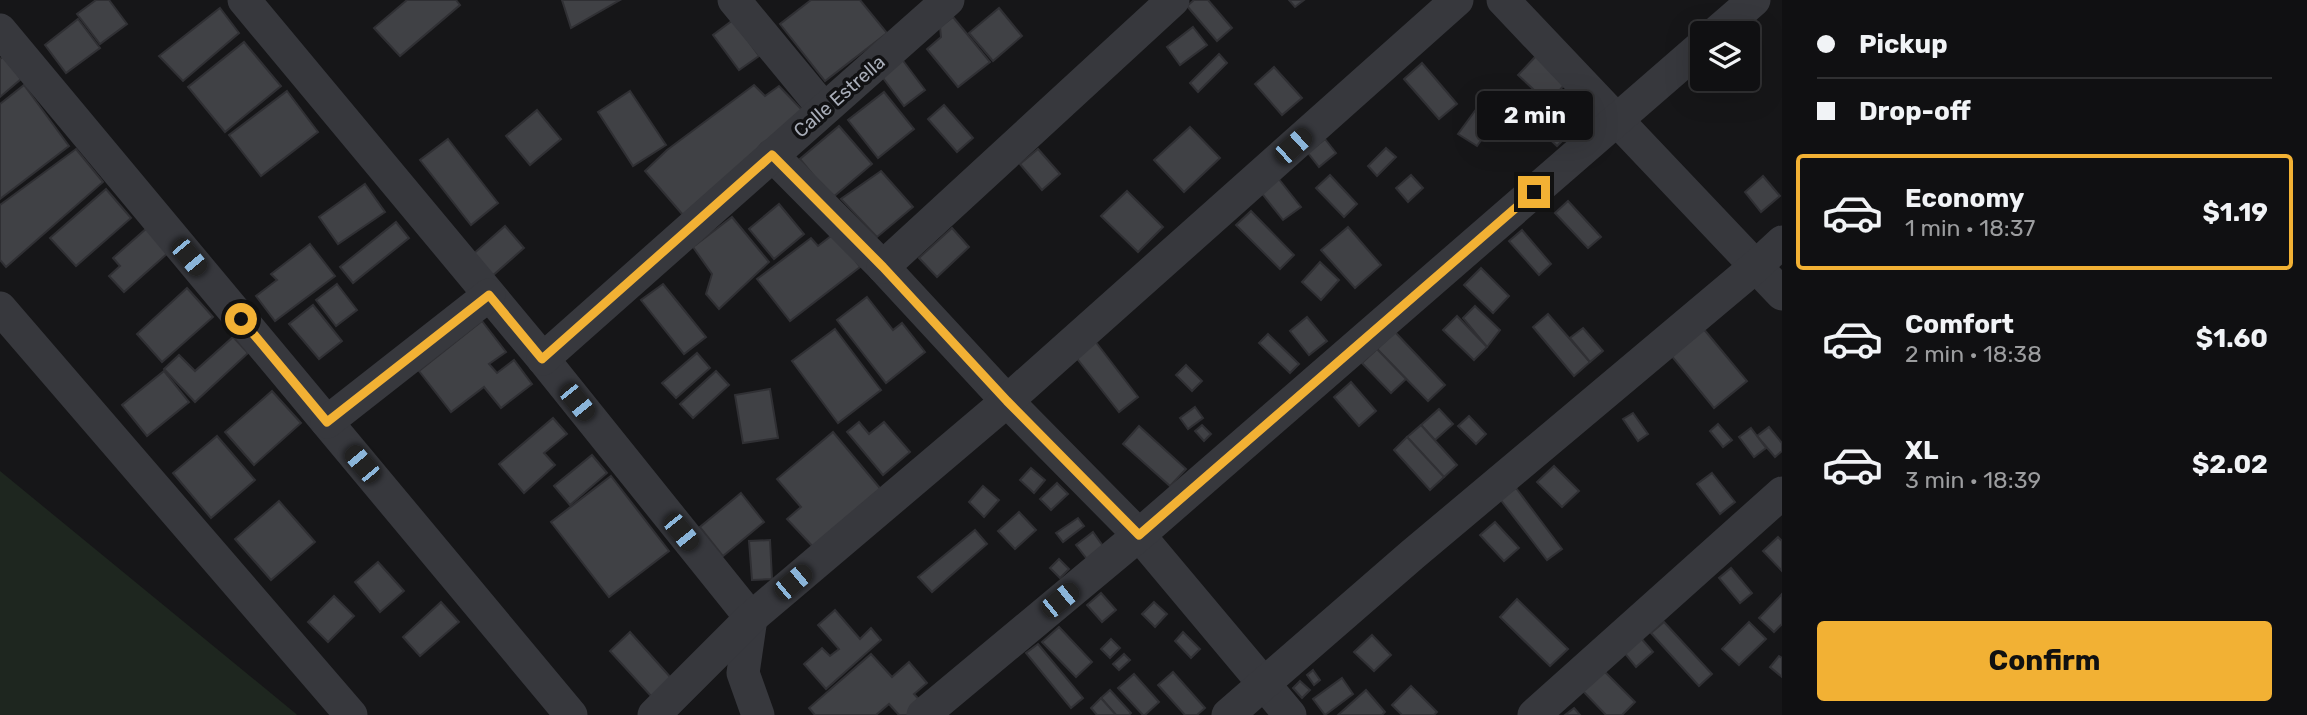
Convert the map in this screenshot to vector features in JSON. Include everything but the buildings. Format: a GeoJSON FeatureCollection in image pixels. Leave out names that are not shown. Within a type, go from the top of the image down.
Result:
{"type":"FeatureCollection","features":[{"type":"Feature","properties":{"kind":"street"},"geometry":{"type":"LineString","coordinates":[[244,0],[542,359],[751,618],[744,673],[758,715]]}},
{"type":"Feature","properties":{"kind":"street"},"geometry":{"type":"LineString","coordinates":[[734,0],[824,109]]}},
{"type":"Feature","properties":{"kind":"street","name":"Calle Estrella"},"geometry":{"type":"LineString","coordinates":[[542,359],[948,0]]}},
{"type":"Feature","properties":{"kind":"street"},"geometry":{"type":"LineString","coordinates":[[883,267],[1173,0]]}},
{"type":"Feature","properties":{"kind":"street"},"geometry":{"type":"LineString","coordinates":[[654,715],[751,618],[1007,401],[1457,0]]}},
{"type":"Feature","properties":{"kind":"street"},"geometry":{"type":"LineString","coordinates":[[1503,0],[1782,294]]}},
{"type":"Feature","properties":{"kind":"street"},"geometry":{"type":"LineString","coordinates":[[1730,21],[1754,0]]}},
{"type":"Feature","properties":{"kind":"street"},"geometry":{"type":"LineString","coordinates":[[0,30],[571,715]]}},
{"type":"Feature","properties":{"kind":"street"},"geometry":{"type":"LineString","coordinates":[[923,715],[1139,535],[1690,56]]}},
{"type":"Feature","properties":{"kind":"street"},"geometry":{"type":"LineString","coordinates":[[772,155],[1139,535],[1290,715]]}},
{"type":"Feature","properties":{"kind":"street"},"geometry":{"type":"LineString","coordinates":[[1227,715],[1782,242]]}},
{"type":"Feature","properties":{"kind":"street"},"geometry":{"type":"LineString","coordinates":[[327,422],[489,295]]}},
{"type":"Feature","properties":{"kind":"street"},"geometry":{"type":"LineString","coordinates":[[0,308],[351,715]]}},
{"type":"Feature","properties":{"kind":"street"},"geometry":{"type":"LineString","coordinates":[[1534,715],[1782,494]]}},
{"type":"Feature","properties":{"kind":"shaded area"},"geometry":{"type":"Polygon","coordinates":[[[0,471],[295,713],[297,715],[0,715],[0,471]]]}},
{"type":"Feature","properties":{"kind":"route"},"geometry":{"type":"LineString","coordinates":[[241,319],[327,422],[489,295],[542,359],[772,155],[1139,535],[1534,192]]}}]}
